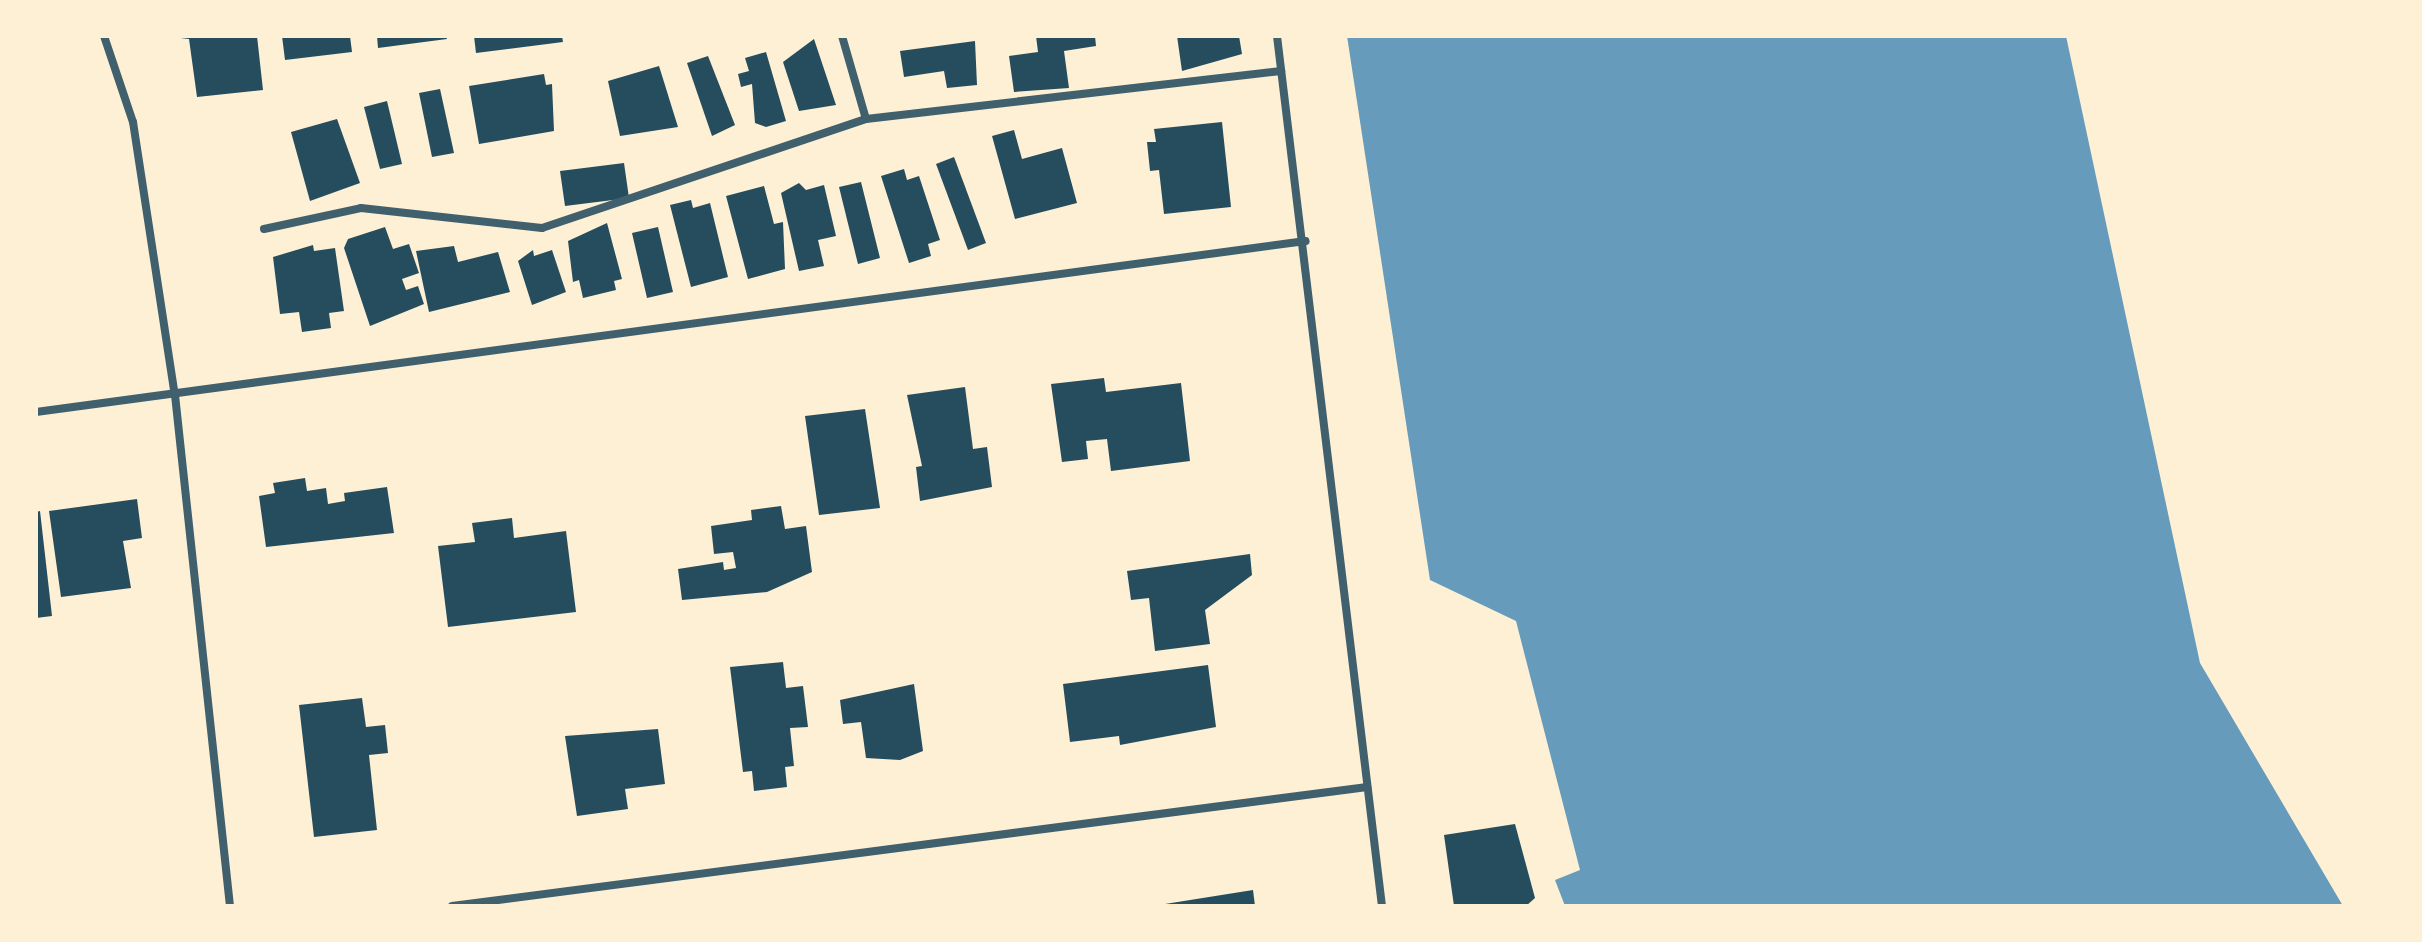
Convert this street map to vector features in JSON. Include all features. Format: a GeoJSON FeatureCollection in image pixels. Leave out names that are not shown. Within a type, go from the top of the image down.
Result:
{"type":"FeatureCollection","features":[{"type":"Feature","properties":{"kind":"street"},"geometry":{"type":"LineString","coordinates":[[104,36],[133,122],[175,395],[230,906]]}},
{"type":"Feature","properties":{"kind":"street"},"geometry":{"type":"LineString","coordinates":[[842,36],[866,119]]}},
{"type":"Feature","properties":{"kind":"street"},"geometry":{"type":"LineString","coordinates":[[1277,36],[1306,241],[1382,906]]}},
{"type":"Feature","properties":{"kind":"street"},"geometry":{"type":"LineString","coordinates":[[264,229],[361,208],[542,228],[866,119],[1281,71]]}},
{"type":"Feature","properties":{"kind":"street"},"geometry":{"type":"LineString","coordinates":[[36,412],[1306,241]]}},
{"type":"Feature","properties":{"kind":"street"},"geometry":{"type":"LineString","coordinates":[[452,906],[1367,787]]}},
{"type":"Feature","properties":{"kind":"water"},"geometry":{"type":"Polygon","coordinates":[[[1347,36],[2066,36],[2200,663],[2343,906],[1565,906],[1555,880],[1580,870],[1516,621],[1430,580],[1347,36]]]}},
{"type":"Feature","properties":{"kind":"building"},"geometry":{"type":"Polygon","coordinates":[[[163,36],[257,36],[263,90],[197,97],[189,39],[163,36]]]}},
{"type":"Feature","properties":{"kind":"building"},"geometry":{"type":"Polygon","coordinates":[[[282,36],[350,36],[352,52],[285,60],[282,36]]]}},
{"type":"Feature","properties":{"kind":"building"},"geometry":{"type":"Polygon","coordinates":[[[377,36],[446,36],[447,39],[378,48],[377,36]]]}},
{"type":"Feature","properties":{"kind":"building"},"geometry":{"type":"Polygon","coordinates":[[[474,36],[562,36],[563,42],[476,53],[474,36]]]}},
{"type":"Feature","properties":{"kind":"building"},"geometry":{"type":"Polygon","coordinates":[[[1036,36],[1095,36],[1096,46],[1064,51],[1069,88],[1014,92],[1009,56],[1038,52],[1036,36]]]}},
{"type":"Feature","properties":{"kind":"building"},"geometry":{"type":"Polygon","coordinates":[[[1177,36],[1239,36],[1242,54],[1182,71],[1177,36]]]}},
{"type":"Feature","properties":{"kind":"building"},"geometry":{"type":"Polygon","coordinates":[[[814,39],[836,105],[799,111],[783,62],[814,39]]]}},
{"type":"Feature","properties":{"kind":"building"},"geometry":{"type":"Polygon","coordinates":[[[975,41],[977,85],[947,88],[944,71],[904,77],[900,51],[975,41]]]}},
{"type":"Feature","properties":{"kind":"building"},"geometry":{"type":"Polygon","coordinates":[[[766,52],[786,121],[766,127],[755,123],[752,84],[741,87],[738,74],[749,71],[745,58],[766,52]]]}},
{"type":"Feature","properties":{"kind":"building"},"geometry":{"type":"Polygon","coordinates":[[[708,56],[735,125],[712,136],[687,63],[708,56]]]}},
{"type":"Feature","properties":{"kind":"building"},"geometry":{"type":"Polygon","coordinates":[[[659,66],[678,127],[620,136],[608,81],[659,66]]]}},
{"type":"Feature","properties":{"kind":"building"},"geometry":{"type":"Polygon","coordinates":[[[544,74],[546,85],[552,84],[554,131],[479,144],[469,86],[544,74]]]}},
{"type":"Feature","properties":{"kind":"building"},"geometry":{"type":"Polygon","coordinates":[[[440,89],[454,153],[432,157],[419,93],[440,89]]]}},
{"type":"Feature","properties":{"kind":"building"},"geometry":{"type":"Polygon","coordinates":[[[387,101],[402,164],[380,169],[364,107],[387,101]]]}},
{"type":"Feature","properties":{"kind":"building"},"geometry":{"type":"Polygon","coordinates":[[[337,119],[360,183],[310,201],[291,132],[337,119]]]}},
{"type":"Feature","properties":{"kind":"building"},"geometry":{"type":"Polygon","coordinates":[[[1222,122],[1231,207],[1164,214],[1159,170],[1150,171],[1147,142],[1156,142],[1154,129],[1222,122]]]}},
{"type":"Feature","properties":{"kind":"building"},"geometry":{"type":"Polygon","coordinates":[[[1014,130],[1022,159],[1062,148],[1077,203],[1015,219],[992,136],[1014,130]]]}},
{"type":"Feature","properties":{"kind":"building"},"geometry":{"type":"Polygon","coordinates":[[[954,157],[986,243],[968,250],[936,164],[954,157]]]}},
{"type":"Feature","properties":{"kind":"building"},"geometry":{"type":"Polygon","coordinates":[[[624,163],[629,198],[565,206],[560,171],[624,163]]]}},
{"type":"Feature","properties":{"kind":"building"},"geometry":{"type":"Polygon","coordinates":[[[904,169],[907,180],[919,176],[940,240],[928,244],[931,256],[909,263],[881,176],[904,169]]]}},
{"type":"Feature","properties":{"kind":"building"},"geometry":{"type":"Polygon","coordinates":[[[861,182],[880,258],[858,264],[839,187],[861,182]]]}},
{"type":"Feature","properties":{"kind":"building"},"geometry":{"type":"Polygon","coordinates":[[[799,183],[806,190],[824,185],[836,236],[818,240],[824,266],[799,271],[781,193],[799,183]]]}},
{"type":"Feature","properties":{"kind":"building"},"geometry":{"type":"Polygon","coordinates":[[[764,186],[774,224],[783,222],[785,269],[748,279],[726,196],[764,186]]]}},
{"type":"Feature","properties":{"kind":"building"},"geometry":{"type":"Polygon","coordinates":[[[691,200],[693,208],[710,203],[728,277],[691,287],[670,205],[691,200]]]}},
{"type":"Feature","properties":{"kind":"building"},"geometry":{"type":"Polygon","coordinates":[[[607,223],[622,279],[614,281],[616,290],[583,298],[579,280],[573,282],[568,241],[607,223]]]}},
{"type":"Feature","properties":{"kind":"building"},"geometry":{"type":"Polygon","coordinates":[[[385,227],[393,249],[409,244],[419,273],[402,279],[406,290],[418,286],[424,304],[370,326],[344,248],[348,239],[385,227]]]}},
{"type":"Feature","properties":{"kind":"building"},"geometry":{"type":"Polygon","coordinates":[[[658,227],[673,292],[647,298],[632,233],[658,227]]]}},
{"type":"Feature","properties":{"kind":"building"},"geometry":{"type":"Polygon","coordinates":[[[313,245],[314,251],[335,248],[344,311],[329,313],[331,328],[302,332],[299,312],[280,314],[273,257],[313,245]]]}},
{"type":"Feature","properties":{"kind":"building"},"geometry":{"type":"Polygon","coordinates":[[[454,246],[458,262],[498,252],[510,292],[429,312],[416,251],[454,246]]]}},
{"type":"Feature","properties":{"kind":"building"},"geometry":{"type":"Polygon","coordinates":[[[533,250],[534,256],[552,250],[566,292],[532,305],[518,261],[533,250]]]}},
{"type":"Feature","properties":{"kind":"building"},"geometry":{"type":"Polygon","coordinates":[[[1104,378],[1106,392],[1181,383],[1190,461],[1111,471],[1107,439],[1086,441],[1088,459],[1062,462],[1051,384],[1104,378]]]}},
{"type":"Feature","properties":{"kind":"building"},"geometry":{"type":"Polygon","coordinates":[[[965,387],[973,449],[987,447],[992,487],[920,501],[916,467],[922,466],[907,395],[965,387]]]}},
{"type":"Feature","properties":{"kind":"building"},"geometry":{"type":"Polygon","coordinates":[[[865,409],[880,508],[819,515],[805,416],[865,409]]]}},
{"type":"Feature","properties":{"kind":"building"},"geometry":{"type":"Polygon","coordinates":[[[305,478],[307,491],[326,488],[328,504],[345,501],[344,493],[387,487],[394,533],[266,547],[259,496],[275,493],[273,483],[305,478]]]}},
{"type":"Feature","properties":{"kind":"building"},"geometry":{"type":"Polygon","coordinates":[[[137,499],[142,538],[123,541],[131,588],[61,597],[49,511],[137,499]]]}},
{"type":"Feature","properties":{"kind":"building"},"geometry":{"type":"Polygon","coordinates":[[[781,506],[785,529],[806,526],[812,572],[767,592],[682,600],[678,569],[723,562],[724,570],[736,568],[733,552],[714,554],[711,526],[752,520],[751,510],[781,506]]]}},
{"type":"Feature","properties":{"kind":"building"},"geometry":{"type":"Polygon","coordinates":[[[40,511],[52,616],[36,618],[36,512],[40,511]]]}},
{"type":"Feature","properties":{"kind":"building"},"geometry":{"type":"Polygon","coordinates":[[[512,518],[514,538],[566,531],[576,612],[448,627],[438,546],[475,542],[472,523],[512,518]]]}},
{"type":"Feature","properties":{"kind":"building"},"geometry":{"type":"Polygon","coordinates":[[[1250,554],[1252,575],[1205,610],[1210,644],[1155,651],[1149,598],[1131,600],[1127,571],[1250,554]]]}},
{"type":"Feature","properties":{"kind":"building"},"geometry":{"type":"Polygon","coordinates":[[[783,662],[786,688],[803,686],[808,727],[790,728],[794,766],[785,767],[787,787],[754,791],[752,771],[743,772],[730,667],[783,662]]]}},
{"type":"Feature","properties":{"kind":"building"},"geometry":{"type":"Polygon","coordinates":[[[1208,665],[1216,727],[1120,745],[1119,736],[1070,742],[1063,684],[1208,665]]]}},
{"type":"Feature","properties":{"kind":"building"},"geometry":{"type":"Polygon","coordinates":[[[914,684],[923,751],[900,760],[866,758],[861,722],[843,724],[840,700],[914,684]]]}},
{"type":"Feature","properties":{"kind":"building"},"geometry":{"type":"Polygon","coordinates":[[[362,698],[366,727],[385,725],[388,753],[369,755],[377,830],[314,837],[299,705],[362,698]]]}},
{"type":"Feature","properties":{"kind":"building"},"geometry":{"type":"Polygon","coordinates":[[[658,729],[665,784],[625,789],[628,809],[577,816],[565,736],[658,729]]]}},
{"type":"Feature","properties":{"kind":"building"},"geometry":{"type":"Polygon","coordinates":[[[1515,824],[1535,898],[1526,906],[1454,906],[1444,835],[1515,824]]]}},
{"type":"Feature","properties":{"kind":"building"},"geometry":{"type":"Polygon","coordinates":[[[1253,890],[1255,906],[1165,904],[1253,890]]]}}]}
